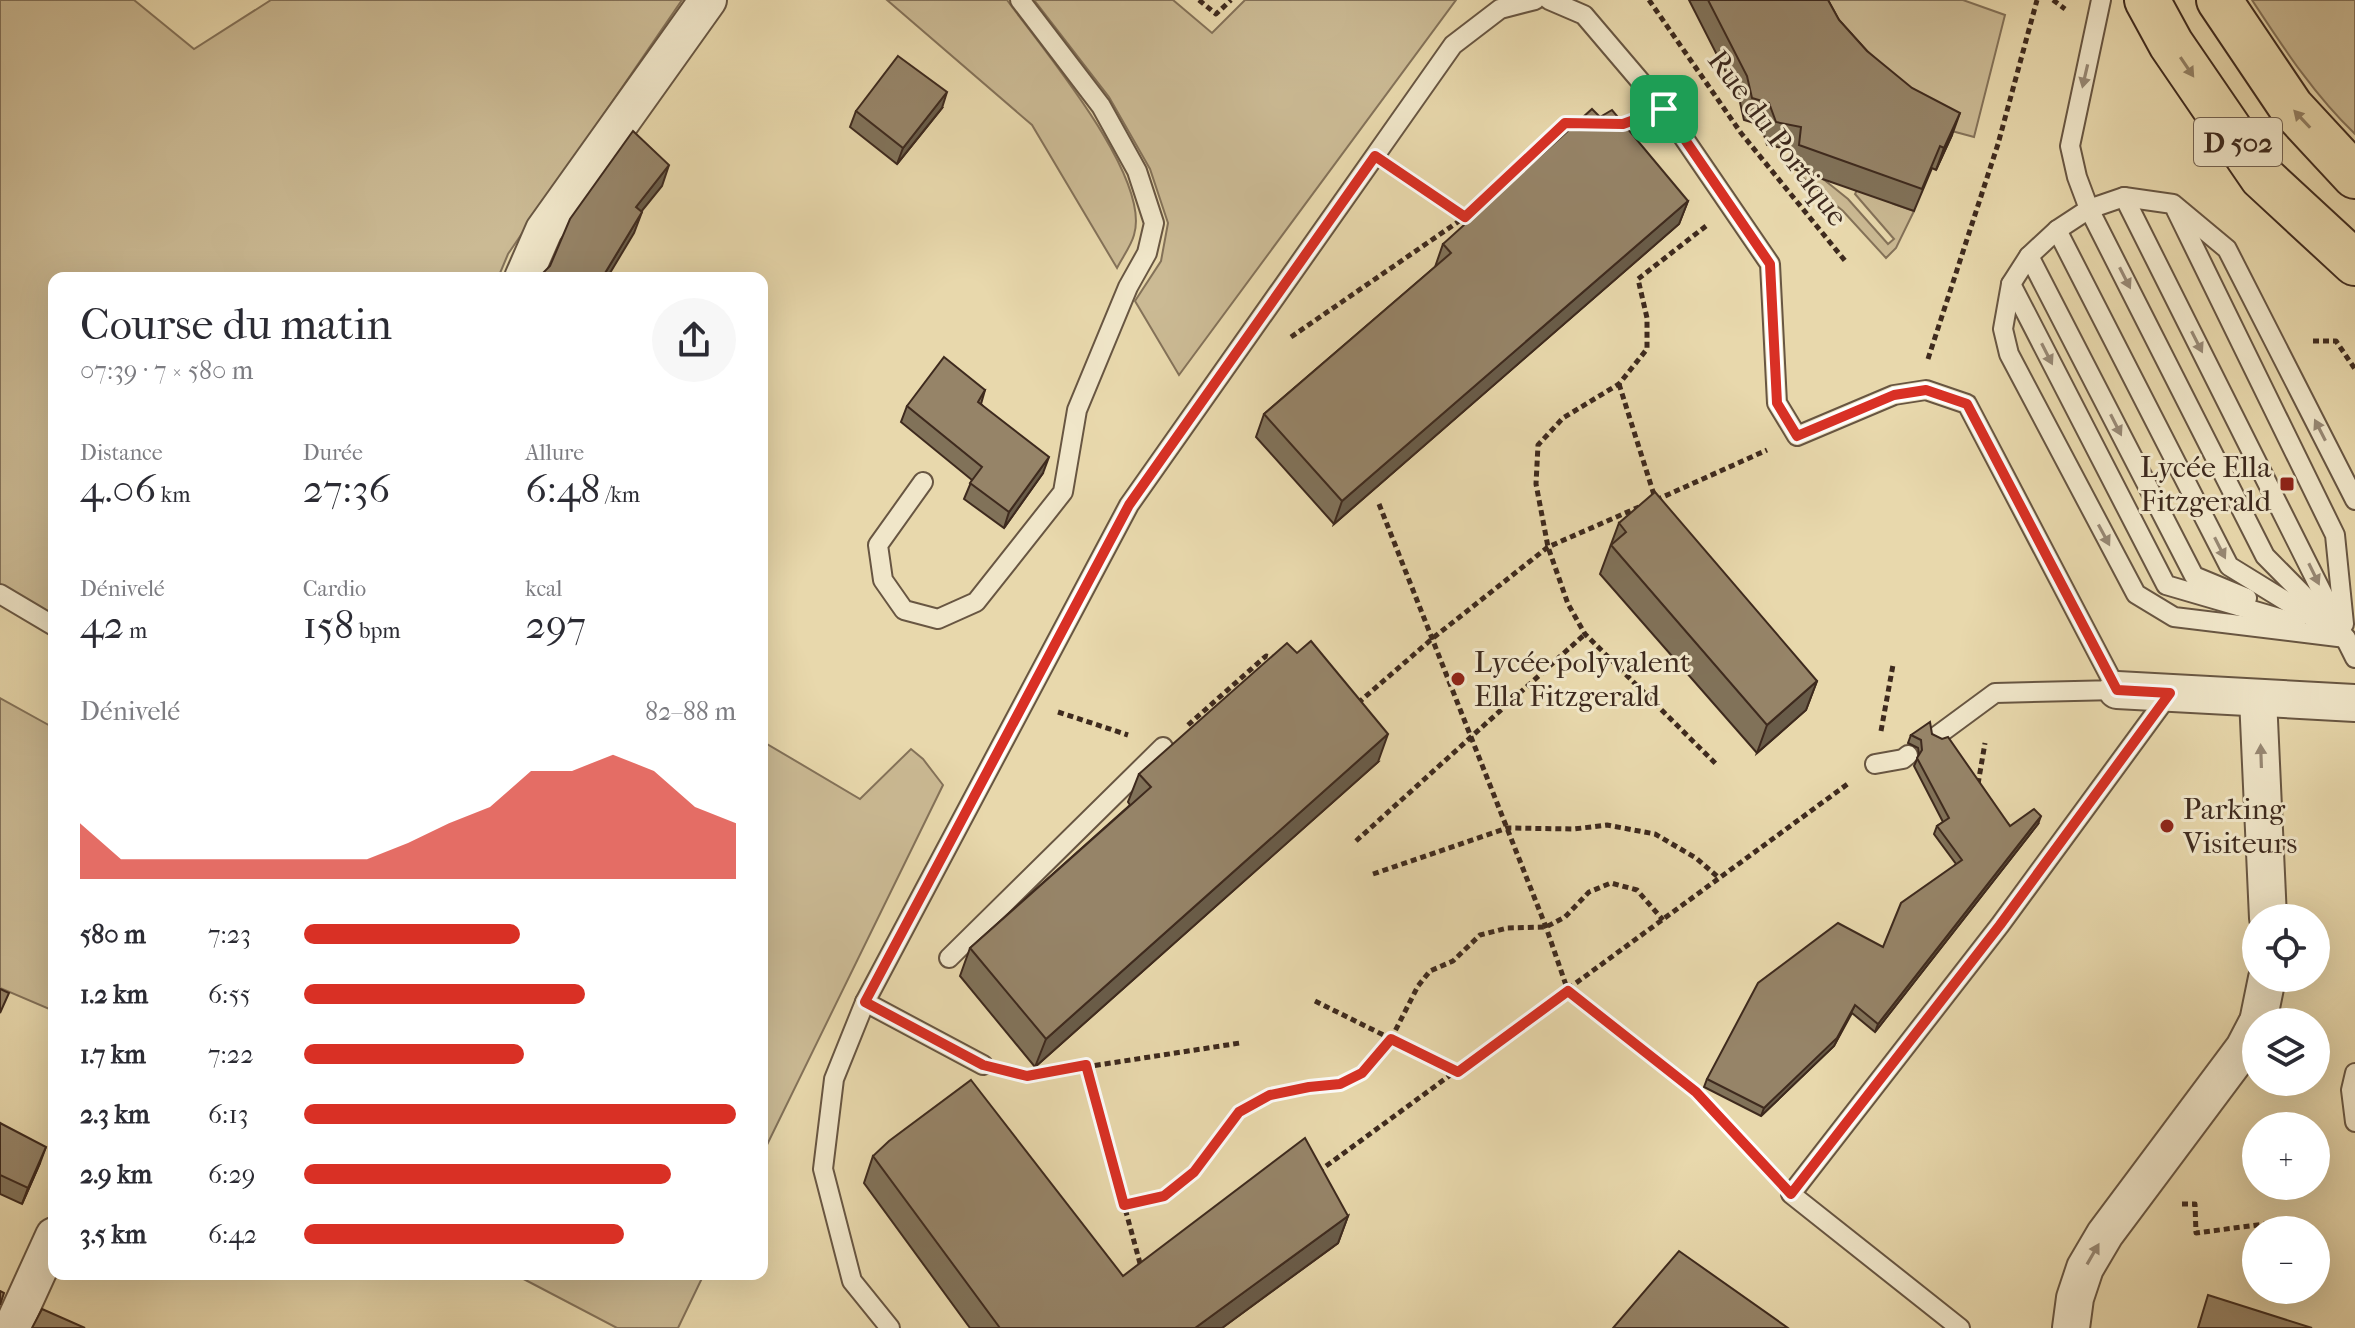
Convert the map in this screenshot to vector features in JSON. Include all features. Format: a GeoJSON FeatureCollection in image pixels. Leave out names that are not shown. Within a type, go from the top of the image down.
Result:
{"type":"FeatureCollection","features":[{"type":"Feature","properties":{"kind":"main road","name":"D 502"},"geometry":{"type":"LineString","coordinates":[[2147,0],[2171,44],[2262,177],[2355,263]]}},
{"type":"Feature","properties":{"kind":"main road","name":"D 502"},"geometry":{"type":"LineString","coordinates":[[2219,0],[2291,107],[2355,176]]}},
{"type":"Feature","properties":{"kind":"street"},"geometry":{"type":"LineString","coordinates":[[526,272],[544,230],[708,0]]}},
{"type":"Feature","properties":{"kind":"street"},"geometry":{"type":"LineString","coordinates":[[2117,690],[2355,703]]}},
{"type":"Feature","properties":{"kind":"street"},"geometry":{"type":"LineString","coordinates":[[2258,698],[2267,904]]}},
{"type":"Feature","properties":{"kind":"street"},"geometry":{"type":"LineString","coordinates":[[2071,1328],[2075,1298],[2085,1268],[2105,1234],[2242,1051]]}},
{"type":"Feature","properties":{"kind":"street"},"geometry":{"type":"LineString","coordinates":[[12,1328],[48,1249]]}},
{"type":"Feature","properties":{"kind":"lane"},"geometry":{"type":"LineString","coordinates":[[923,482],[878,545],[883,580],[904,610],[938,619],[976,602],[1063,492],[1077,410],[1128,287],[1147,253],[1154,223],[1137,171],[1101,106],[1020,0]]}},
{"type":"Feature","properties":{"kind":"lane"},"geometry":{"type":"LineString","coordinates":[[890,1328],[852,1281],[823,1169],[834,1079],[865,1002],[1129,505],[1453,45],[1500,9],[1535,0]]}},
{"type":"Feature","properties":{"kind":"lane"},"geometry":{"type":"LineString","coordinates":[[1549,0],[1584,15],[1664,109],[1770,264],[1777,403],[1797,436],[1894,395],[1926,390],[1967,404],[2117,690],[1995,693],[1938,735]]}},
{"type":"Feature","properties":{"kind":"lane"},"geometry":{"type":"LineString","coordinates":[[2101,0],[2070,146],[2089,209],[2265,556],[2346,638]]}},
{"type":"Feature","properties":{"kind":"lane"},"geometry":{"type":"LineString","coordinates":[[2124,197],[2355,658]]}},
{"type":"Feature","properties":{"kind":"lane"},"geometry":{"type":"LineString","coordinates":[[2346,638],[2174,617],[2136,594],[2009,354],[2003,329],[2011,284],[2029,256],[2057,230],[2089,209],[2124,197],[2173,204],[2227,249],[2355,500]]}},
{"type":"Feature","properties":{"kind":"lane"},"geometry":{"type":"LineString","coordinates":[[2173,204],[2335,535],[2346,638]]}},
{"type":"Feature","properties":{"kind":"lane"},"geometry":{"type":"LineString","coordinates":[[2057,230],[2229,566],[2346,638]]}},
{"type":"Feature","properties":{"kind":"lane"},"geometry":{"type":"LineString","coordinates":[[2029,256],[2194,576],[2346,638]]}},
{"type":"Feature","properties":{"kind":"lane"},"geometry":{"type":"LineString","coordinates":[[2011,284],[2166,585],[2346,638]]}},
{"type":"Feature","properties":{"kind":"lane"},"geometry":{"type":"LineString","coordinates":[[0,594],[48,622]]}},
{"type":"Feature","properties":{"kind":"lane"},"geometry":{"type":"LineString","coordinates":[[1960,1328],[1791,1194],[2000,925],[2170,693]]}},
{"type":"Feature","properties":{"kind":"lane"},"geometry":{"type":"LineString","coordinates":[[949,958],[1163,747]]}},
{"type":"Feature","properties":{"kind":"lane"},"geometry":{"type":"LineString","coordinates":[[1875,764],[1903,759],[1908,755]]}},
{"type":"Feature","properties":{"kind":"lane"},"geometry":{"type":"LineString","coordinates":[[865,1002],[983,1065]]}},
{"type":"Feature","properties":{"kind":"lane"},"geometry":{"type":"LineString","coordinates":[[2355,1073],[2351,1090],[2355,1122]]}},
{"type":"Feature","properties":{"kind":"path"},"geometry":{"type":"LineString","coordinates":[[1199,0],[1216,14],[1231,0]]}},
{"type":"Feature","properties":{"kind":"path","name":"Rue du Portique"},"geometry":{"type":"LineString","coordinates":[[1649,0],[1741,133],[1846,262]]}},
{"type":"Feature","properties":{"kind":"path"},"geometry":{"type":"LineString","coordinates":[[1926,390],[1923,371],[1998,144],[2037,0]]}},
{"type":"Feature","properties":{"kind":"path"},"geometry":{"type":"LineString","coordinates":[[1285,342],[1465,217],[1565,123],[1594,123]]}},
{"type":"Feature","properties":{"kind":"path"},"geometry":{"type":"LineString","coordinates":[[1375,156],[1465,217]]}},
{"type":"Feature","properties":{"kind":"path"},"geometry":{"type":"LineString","coordinates":[[1716,764],[1585,634],[1568,604],[1548,547],[1536,484],[1538,445],[1563,418],[1619,384],[1647,349],[1647,318],[1638,279],[1730,206]]}},
{"type":"Feature","properties":{"kind":"path"},"geometry":{"type":"LineString","coordinates":[[2331,341],[2336,341],[2355,369]]}},
{"type":"Feature","properties":{"kind":"path"},"geometry":{"type":"LineString","coordinates":[[1619,384],[1656,500]]}},
{"type":"Feature","properties":{"kind":"path"},"geometry":{"type":"LineString","coordinates":[[1351,709],[1433,638],[1548,547],[1797,436]]}},
{"type":"Feature","properties":{"kind":"path"},"geometry":{"type":"LineString","coordinates":[[1379,504],[1546,927],[1568,991],[1696,1092],[1791,1194]]}},
{"type":"Feature","properties":{"kind":"path"},"geometry":{"type":"LineString","coordinates":[[1356,841],[1585,634]]}},
{"type":"Feature","properties":{"kind":"path"},"geometry":{"type":"LineString","coordinates":[[1025,701],[1163,747],[1266,656],[1279,659]]}},
{"type":"Feature","properties":{"kind":"path"},"geometry":{"type":"LineString","coordinates":[[1310,1178],[1875,764],[1893,665]]}},
{"type":"Feature","properties":{"kind":"path"},"geometry":{"type":"LineString","coordinates":[[1373,874],[1507,828],[1574,829],[1607,825],[1655,834],[1696,858],[1719,878]]}},
{"type":"Feature","properties":{"kind":"path"},"geometry":{"type":"LineString","coordinates":[[1124,1205],[1164,1196],[1194,1172],[1239,1112],[1270,1095],[1340,1084],[1362,1073],[1391,1039],[1418,986],[1430,971],[1453,961],[1480,935],[1507,928],[1546,927],[1565,917],[1589,892],[1611,883],[1637,890],[1663,920]]}},
{"type":"Feature","properties":{"kind":"path"},"geometry":{"type":"LineString","coordinates":[[1315,1001],[1458,1072]]}},
{"type":"Feature","properties":{"kind":"path"},"geometry":{"type":"LineString","coordinates":[[983,1065],[1027,1076],[1240,1043]]}},
{"type":"Feature","properties":{"kind":"path"},"geometry":{"type":"LineString","coordinates":[[1086,1065],[1142,1271],[1153,1262]]}},
{"type":"Feature","properties":{"kind":"path"},"geometry":{"type":"LineString","coordinates":[[2181,1204],[2195,1204],[2196,1233],[2242,1227]]}},
{"type":"Feature","properties":{"kind":"shaded area"},"geometry":{"type":"Polygon","coordinates":[[[0,0],[134,0],[194,49],[271,0],[682,0],[508,254],[500,272],[48,272],[48,612],[0,584],[0,0]]]}},
{"type":"Feature","properties":{"kind":"shaded area"},"geometry":{"type":"Polygon","coordinates":[[[887,0],[1007,0],[1090,113],[1127,180],[1135,210],[1134,235],[1117,268],[1032,125],[887,0]]]}},
{"type":"Feature","properties":{"kind":"shaded area"},"geometry":{"type":"Polygon","coordinates":[[[1034,0],[1173,0],[1212,33],[1245,0],[1456,0],[1179,375],[1135,301],[1161,261],[1168,223],[1150,169],[1109,97],[1034,0]]]}},
{"type":"Feature","properties":{"kind":"shaded area"},"geometry":{"type":"Polygon","coordinates":[[[1808,0],[1963,0],[2005,15],[1974,137],[1937,127],[1808,0]]]}},
{"type":"Feature","properties":{"kind":"shaded area"},"geometry":{"type":"Polygon","coordinates":[[[2252,0],[2355,0],[2355,134],[2313,87],[2252,0]]]}},
{"type":"Feature","properties":{"kind":"shaded area"},"geometry":{"type":"Polygon","coordinates":[[[1802,162],[1848,199],[1888,244],[1894,239],[1855,194],[1859,186],[1914,211],[1896,248],[1886,258],[1843,211],[1801,176],[1802,162]]]}},
{"type":"Feature","properties":{"kind":"shaded area"},"geometry":{"type":"Polygon","coordinates":[[[0,698],[48,725],[48,1008],[0,988],[0,698]]]}},
{"type":"Feature","properties":{"kind":"shaded area"},"geometry":{"type":"Polygon","coordinates":[[[768,745],[860,799],[911,749],[943,785],[768,1143],[768,745]]]}},
{"type":"Feature","properties":{"kind":"shaded area"},"geometry":{"type":"Polygon","coordinates":[[[525,1280],[701,1280],[678,1328],[617,1328],[525,1280]]]}},
{"type":"Feature","properties":{"kind":"building"},"geometry":{"type":"Polygon","coordinates":[[[1708,0],[1828,0],[1839,20],[1867,51],[1912,88],[1960,113],[1944,148],[1940,146],[1922,189],[1799,145],[1801,127],[1776,122],[1769,103],[1752,98],[1747,76],[1708,0]]]}},
{"type":"Feature","properties":{"kind":"building"},"geometry":{"type":"Polygon","coordinates":[[[898,56],[947,92],[903,148],[856,111],[898,56]]]}},
{"type":"Feature","properties":{"kind":"building"},"geometry":{"type":"Polygon","coordinates":[[[1592,109],[1600,117],[1612,110],[1688,201],[1342,501],[1264,414],[1451,253],[1443,244],[1592,109]]]}},
{"type":"Feature","properties":{"kind":"building"},"geometry":{"type":"Polygon","coordinates":[[[633,131],[669,165],[636,207],[642,212],[606,272],[544,272],[550,266],[570,219],[633,131]]]}},
{"type":"Feature","properties":{"kind":"building"},"geometry":{"type":"Polygon","coordinates":[[[944,357],[985,390],[978,402],[1049,457],[1009,512],[970,483],[982,467],[907,406],[944,357]]]}},
{"type":"Feature","properties":{"kind":"building"},"geometry":{"type":"Polygon","coordinates":[[[1655,492],[1817,681],[1767,725],[1611,545],[1626,532],[1619,523],[1655,492]]]}},
{"type":"Feature","properties":{"kind":"building"},"geometry":{"type":"Polygon","coordinates":[[[1311,641],[1388,734],[1046,1039],[970,948],[1151,787],[1139,774],[1287,643],[1297,653],[1311,641]]]}},
{"type":"Feature","properties":{"kind":"building"},"geometry":{"type":"Polygon","coordinates":[[[1930,722],[1932,734],[1942,739],[1948,737],[2010,826],[2034,809],[2041,816],[1878,1024],[1855,1005],[1837,1038],[1764,1108],[1707,1079],[1758,983],[1838,923],[1883,947],[1901,903],[1962,860],[1937,826],[1949,818],[1917,758],[1922,750],[1921,740],[1911,735],[1930,722]]]}},
{"type":"Feature","properties":{"kind":"building"},"geometry":{"type":"Polygon","coordinates":[[[0,989],[9,993],[0,1013],[0,989]]]}},
{"type":"Feature","properties":{"kind":"building"},"geometry":{"type":"Polygon","coordinates":[[[971,1080],[1123,1276],[1305,1138],[1348,1216],[1195,1328],[1000,1328],[873,1156],[971,1080]]]}},
{"type":"Feature","properties":{"kind":"building"},"geometry":{"type":"Polygon","coordinates":[[[0,1123],[46,1147],[28,1188],[0,1175],[0,1123]]]}},
{"type":"Feature","properties":{"kind":"building"},"geometry":{"type":"Polygon","coordinates":[[[1679,1251],[1788,1328],[1613,1328],[1679,1251]]]}},
{"type":"Feature","properties":{"kind":"building"},"geometry":{"type":"Polygon","coordinates":[[[2208,1295],[2312,1328],[2198,1328],[2208,1295]]]}},
{"type":"Feature","properties":{"kind":"building"},"geometry":{"type":"Polygon","coordinates":[[[42,1309],[85,1328],[32,1328],[42,1309]]]}},
{"type":"Feature","properties":{"kind":"place","name":"Lycée Ella Fitzgerald"},"geometry":{"type":"Point","coordinates":[2287,484]}},
{"type":"Feature","properties":{"kind":"place","name":"Lycée polyvalent Ella Fitzgerald"},"geometry":{"type":"Point","coordinates":[1458,679]}},
{"type":"Feature","properties":{"kind":"place","name":"Parking Visiteurs"},"geometry":{"type":"Point","coordinates":[2167,826]}},
{"type":"Feature","properties":{"kind":"route"},"geometry":{"type":"LineString","coordinates":[[1664,109],[1770,264],[1777,403],[1797,436],[1894,395],[1926,390],[1967,404],[2117,690],[2170,693],[2000,925],[1791,1194],[1696,1092],[1568,991],[1458,1072],[1391,1039],[1362,1073],[1340,1084],[1270,1095],[1239,1112],[1196,1170],[1164,1196],[1124,1205],[1086,1065],[1027,1076],[983,1065],[865,1002],[1129,505],[1375,156],[1465,217],[1565,123],[1623,124],[1664,109]]}}]}
